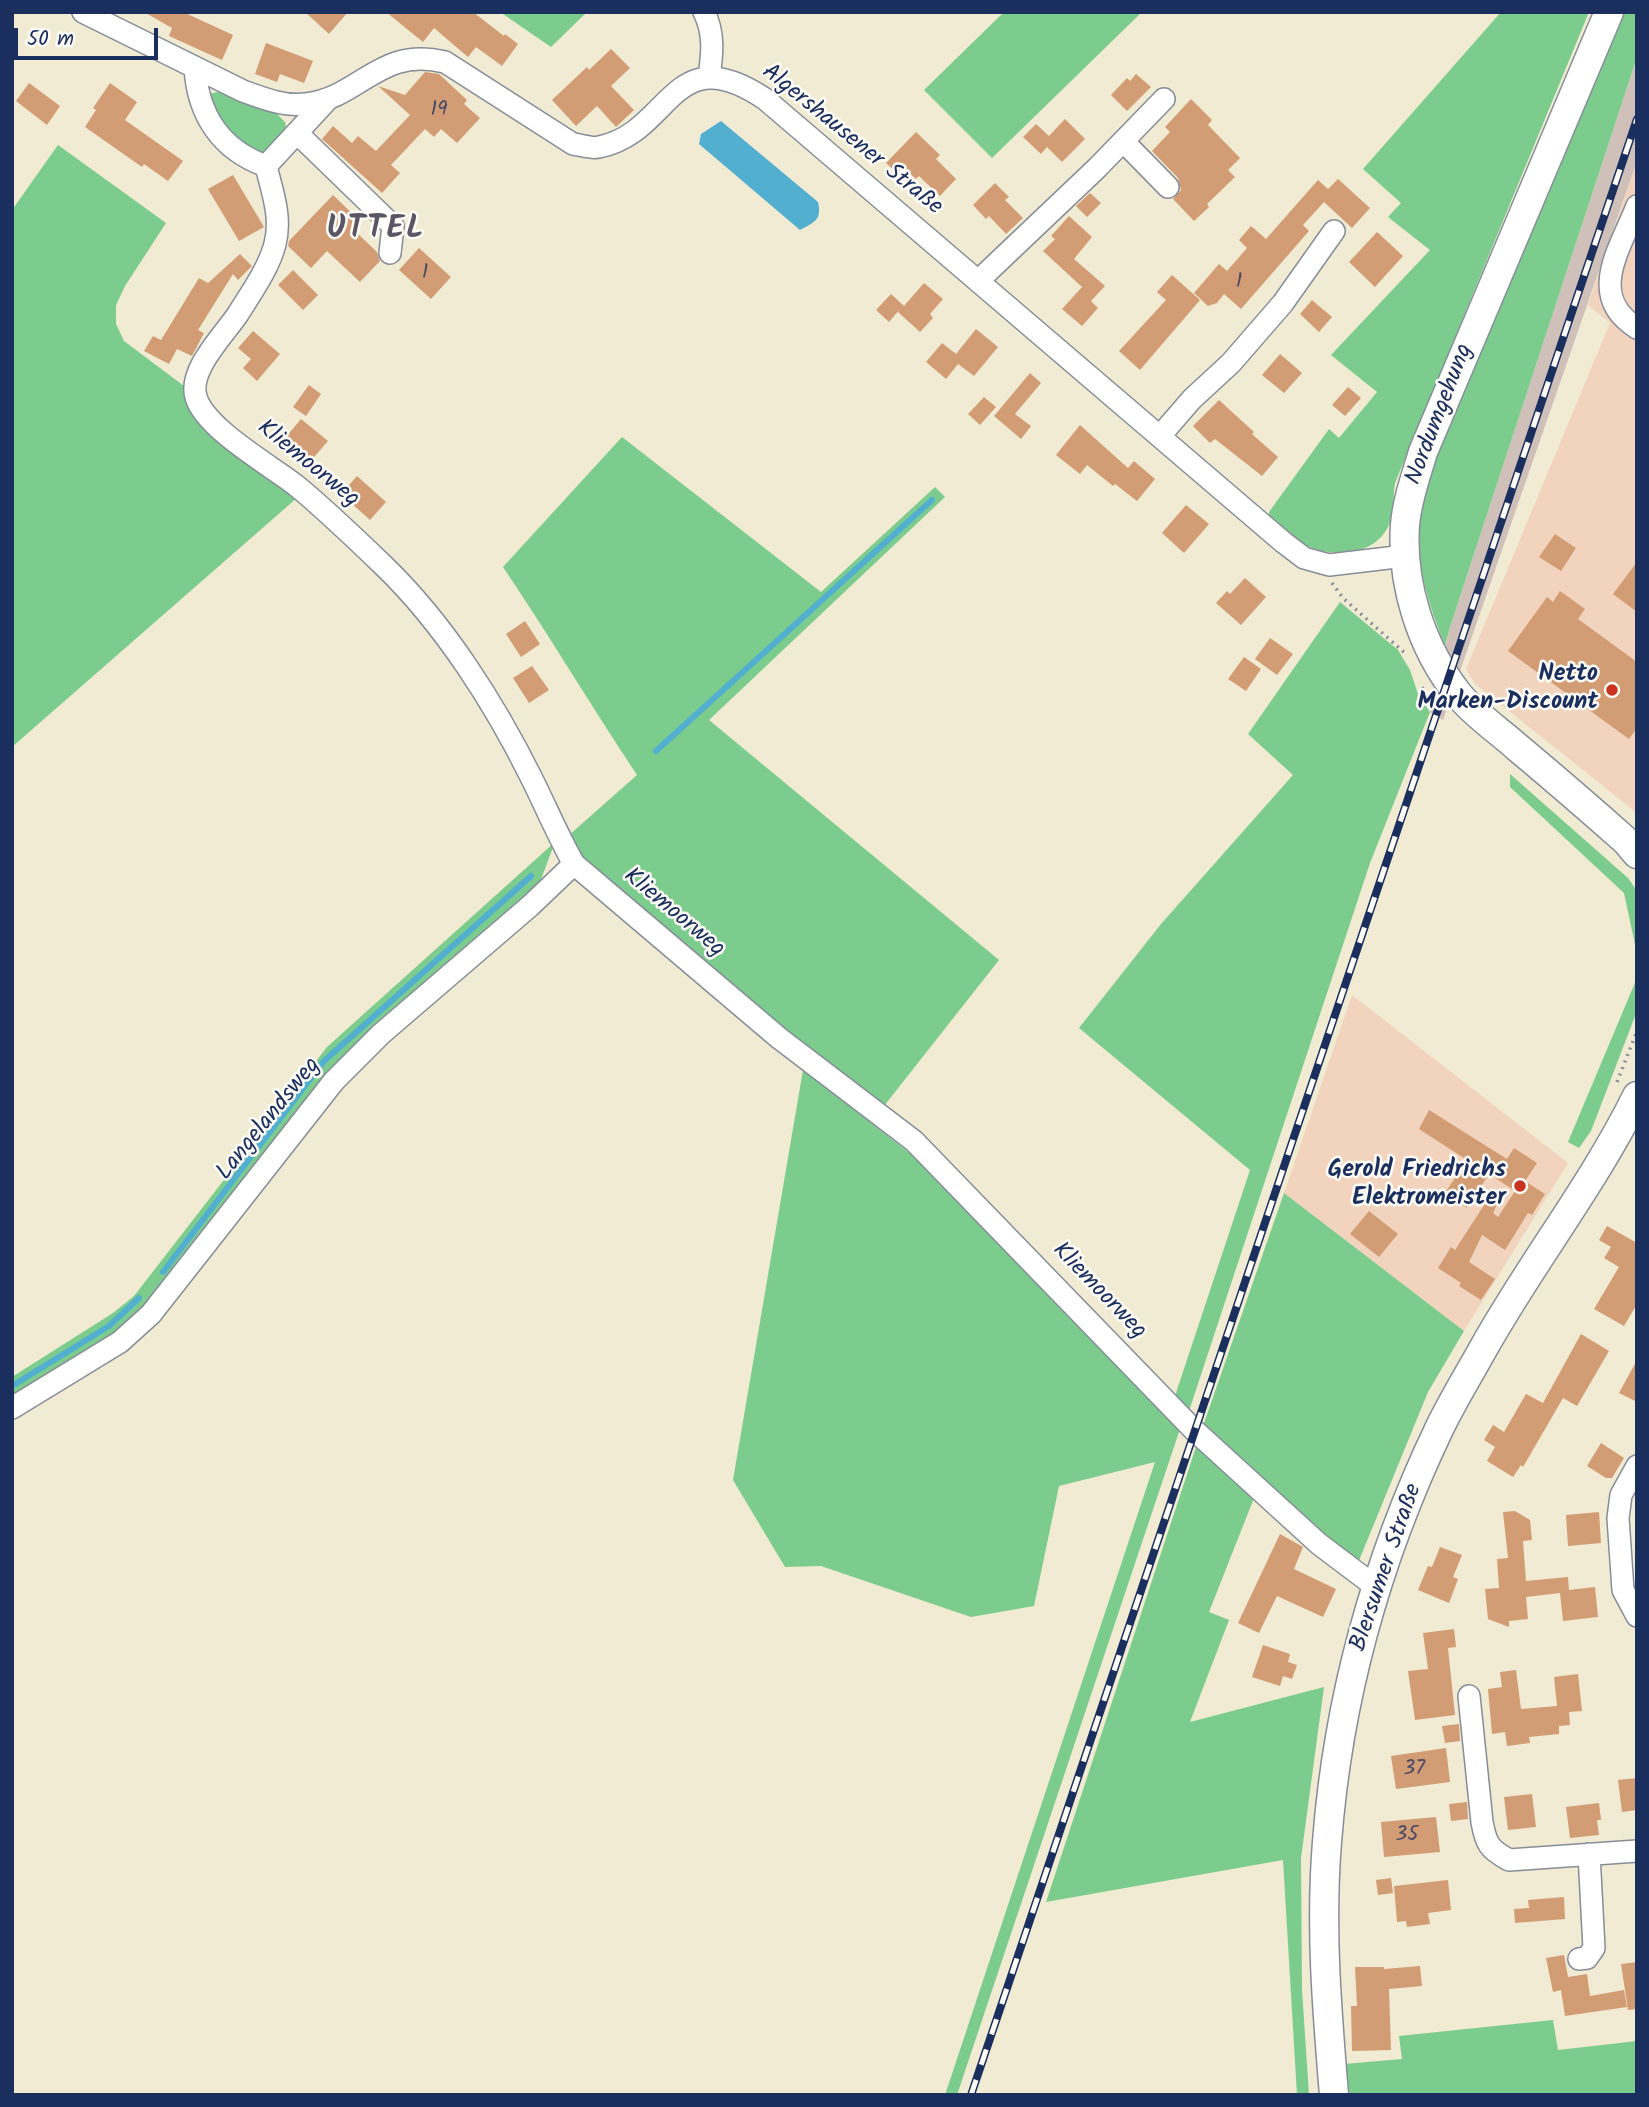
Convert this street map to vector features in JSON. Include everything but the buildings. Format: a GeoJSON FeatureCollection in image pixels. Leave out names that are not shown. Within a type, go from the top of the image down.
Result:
{"type":"FeatureCollection","features":[{"type":"Feature","properties":{"kind":"main road","name":"Nordumgehung"},"geometry":{"type":"LineString","coordinates":[[1609,12],[1423,452],[1412,486],[1406,522],[1405,556],[1413,600],[1424,632],[1437,663],[1460,696],[1633,847]]}},
{"type":"Feature","properties":{"kind":"main road","name":"Blersumer Straße"},"geometry":{"type":"LineString","coordinates":[[1334,2095],[1324,1944],[1327,1843],[1348,1691],[1376,1587],[1439,1429],[1485,1346],[1602,1158],[1637,1096]]}},
{"type":"Feature","properties":{"kind":"street"},"geometry":{"type":"LineString","coordinates":[[83,12],[243,91],[270,100],[303,105],[328,99],[388,64],[426,58],[445,62],[573,144],[598,148],[623,138],[647,120],[680,88],[696,80],[709,78],[712,33],[704,12]]}},
{"type":"Feature","properties":{"kind":"street"},"geometry":{"type":"LineString","coordinates":[[195,68],[203,110],[223,139],[249,160],[266,166],[328,99]]}},
{"type":"Feature","properties":{"kind":"street","name":"Algershausener Straße"},"geometry":{"type":"LineString","coordinates":[[709,78],[735,81],[765,99],[1304,558],[1329,565],[1405,556]]}},
{"type":"Feature","properties":{"kind":"street"},"geometry":{"type":"LineString","coordinates":[[978,281],[1164,99]]}},
{"type":"Feature","properties":{"kind":"street"},"geometry":{"type":"LineString","coordinates":[[297,133],[393,226],[390,253]]}},
{"type":"Feature","properties":{"kind":"street"},"geometry":{"type":"LineString","coordinates":[[1123,141],[1167,187]]}},
{"type":"Feature","properties":{"kind":"street","name":"Kliemoorweg"},"geometry":{"type":"LineString","coordinates":[[266,166],[278,222],[275,245],[237,315],[198,373],[195,397],[202,409],[222,431],[297,486],[376,558],[428,612],[465,664],[501,724],[532,778],[574,864],[779,1038],[914,1141],[1194,1430],[1319,1544],[1376,1587]]}},
{"type":"Feature","properties":{"kind":"street"},"geometry":{"type":"LineString","coordinates":[[1637,206],[1615,261],[1608,291],[1614,307],[1637,328]]}},
{"type":"Feature","properties":{"kind":"street"},"geometry":{"type":"LineString","coordinates":[[1160,436],[1192,399],[1231,363],[1283,303],[1334,231]]}},
{"type":"Feature","properties":{"kind":"street","name":"Langelandsweg"},"geometry":{"type":"LineString","coordinates":[[12,1408],[120,1342],[151,1314],[334,1081],[381,1034],[530,906],[574,864]]}},
{"type":"Feature","properties":{"kind":"street"},"geometry":{"type":"LineString","coordinates":[[1637,1466],[1621,1495],[1618,1518],[1623,1590],[1637,1616]]}},
{"type":"Feature","properties":{"kind":"street"},"geometry":{"type":"LineString","coordinates":[[1469,1696],[1482,1822],[1486,1841],[1494,1852],[1509,1860],[1637,1851]]}},
{"type":"Feature","properties":{"kind":"street"},"geometry":{"type":"LineString","coordinates":[[1580,1959],[1587,1958],[1594,1948],[1589,1854]]}},
{"type":"Feature","properties":{"kind":"shaded area"},"geometry":{"type":"Polygon","coordinates":[[[1637,57],[1637,161],[1443,720],[1430,712],[1450,627],[1637,57]]]}},
{"type":"Feature","properties":{"kind":"shaded area"},"geometry":{"type":"Polygon","coordinates":[[[1637,161],[1637,813],[1475,684],[1466,669],[1610,323],[1588,305],[1637,161]]]}},
{"type":"Feature","properties":{"kind":"shaded area"},"geometry":{"type":"Polygon","coordinates":[[[1352,995],[1568,1163],[1464,1331],[1284,1193],[1352,995]]]}},
{"type":"Feature","properties":{"kind":"green space"},"geometry":{"type":"Polygon","coordinates":[[[500,12],[587,12],[551,47],[500,12]]]}},
{"type":"Feature","properties":{"kind":"green space"},"geometry":{"type":"Polygon","coordinates":[[[1004,12],[1142,12],[992,158],[924,90],[1004,12]]]}},
{"type":"Feature","properties":{"kind":"green space"},"geometry":{"type":"Polygon","coordinates":[[[1501,12],[1589,12],[1395,483],[1390,522],[1376,542],[1365,548],[1341,553],[1316,549],[1300,543],[1269,520],[1269,512],[1329,429],[1339,438],[1377,392],[1331,355],[1430,250],[1388,217],[1401,203],[1363,169],[1501,12]]]}},
{"type":"Feature","properties":{"kind":"green space"},"geometry":{"type":"Polygon","coordinates":[[[1618,12],[1637,12],[1637,57],[1445,646],[1430,603],[1420,559],[1420,521],[1427,474],[1618,12]]]}},
{"type":"Feature","properties":{"kind":"green space"},"geometry":{"type":"Polygon","coordinates":[[[222,91],[275,112],[285,122],[287,132],[269,152],[261,155],[248,151],[212,112],[209,94],[222,91]]]}},
{"type":"Feature","properties":{"kind":"green space"},"geometry":{"type":"Polygon","coordinates":[[[58,145],[166,223],[125,286],[116,305],[116,324],[124,341],[188,389],[298,497],[12,747],[12,210],[58,145]]]}},
{"type":"Feature","properties":{"kind":"green space"},"geometry":{"type":"Polygon","coordinates":[[[622,437],[821,592],[935,487],[945,497],[709,720],[999,960],[884,1106],[786,1032],[585,860],[568,836],[637,775],[503,567],[622,437]]]}},
{"type":"Feature","properties":{"kind":"green space"},"geometry":{"type":"Polygon","coordinates":[[[1340,602],[1398,650],[1410,670],[1418,694],[1430,712],[1370,863],[1188,1414],[1174,1399],[1250,1170],[1079,1028],[1161,924],[1293,775],[1248,734],[1340,602]]]}},
{"type":"Feature","properties":{"kind":"green space"},"geometry":{"type":"Polygon","coordinates":[[[1510,774],[1628,878],[1637,891],[1637,954],[1624,893],[1510,787],[1510,774]]]}},
{"type":"Feature","properties":{"kind":"green space"},"geometry":{"type":"Polygon","coordinates":[[[555,842],[540,882],[371,1029],[331,1069],[142,1307],[114,1335],[12,1398],[12,1377],[113,1313],[134,1296],[327,1047],[555,842]]]}},
{"type":"Feature","properties":{"kind":"green space"},"geometry":{"type":"Polygon","coordinates":[[[1637,978],[1637,1011],[1591,1131],[1579,1148],[1568,1142],[1637,978]]]}},
{"type":"Feature","properties":{"kind":"green space"},"geometry":{"type":"Polygon","coordinates":[[[803,1070],[912,1155],[1180,1429],[957,2095],[945,2095],[1155,1462],[1059,1486],[1034,1606],[971,1617],[821,1566],[785,1567],[733,1480],[803,1070]]]}},
{"type":"Feature","properties":{"kind":"green space"},"geometry":{"type":"Polygon","coordinates":[[[1284,1193],[1464,1331],[1428,1392],[1358,1563],[1203,1426],[1284,1193]]]}},
{"type":"Feature","properties":{"kind":"green space"},"geometry":{"type":"Polygon","coordinates":[[[1197,1444],[1254,1498],[1209,1612],[1229,1620],[1190,1722],[1324,1687],[1301,1858],[1302,1990],[1309,2095],[1297,2095],[1283,1860],[1046,1902],[1197,1444]]]}},
{"type":"Feature","properties":{"kind":"green space"},"geometry":{"type":"Polygon","coordinates":[[[1553,2020],[1558,2050],[1637,2041],[1637,2095],[1350,2095],[1344,2064],[1402,2059],[1399,2036],[1553,2020]]]}},
{"type":"Feature","properties":{"kind":"water"},"geometry":{"type":"Polygon","coordinates":[[[721,121],[818,202],[818,217],[813,222],[800,230],[699,144],[701,134],[721,121]]]}},
{"type":"Feature","properties":{"kind":"waterway"},"geometry":{"type":"LineString","coordinates":[[656,751],[932,500]]}},
{"type":"Feature","properties":{"kind":"waterway"},"geometry":{"type":"LineString","coordinates":[[163,1272],[324,1061],[531,876]]}},
{"type":"Feature","properties":{"kind":"waterway"},"geometry":{"type":"LineString","coordinates":[[12,1386],[109,1326],[139,1298]]}},
{"type":"Feature","properties":{"kind":"railway"},"geometry":{"type":"LineString","coordinates":[[971,2095],[1637,119]]}},
{"type":"Feature","properties":{"kind":"place","name":"Netto Marken-Discount"},"geometry":{"type":"Point","coordinates":[1612,690]}},
{"type":"Feature","properties":{"kind":"place","name":"Gerold Friedrichs Elektromeister"},"geometry":{"type":"Point","coordinates":[1520,1186]}},
{"type":"Feature","properties":{"kind":"district","name":"UTTEL"},"geometry":{"type":"Point","coordinates":[376,232]}}]}
